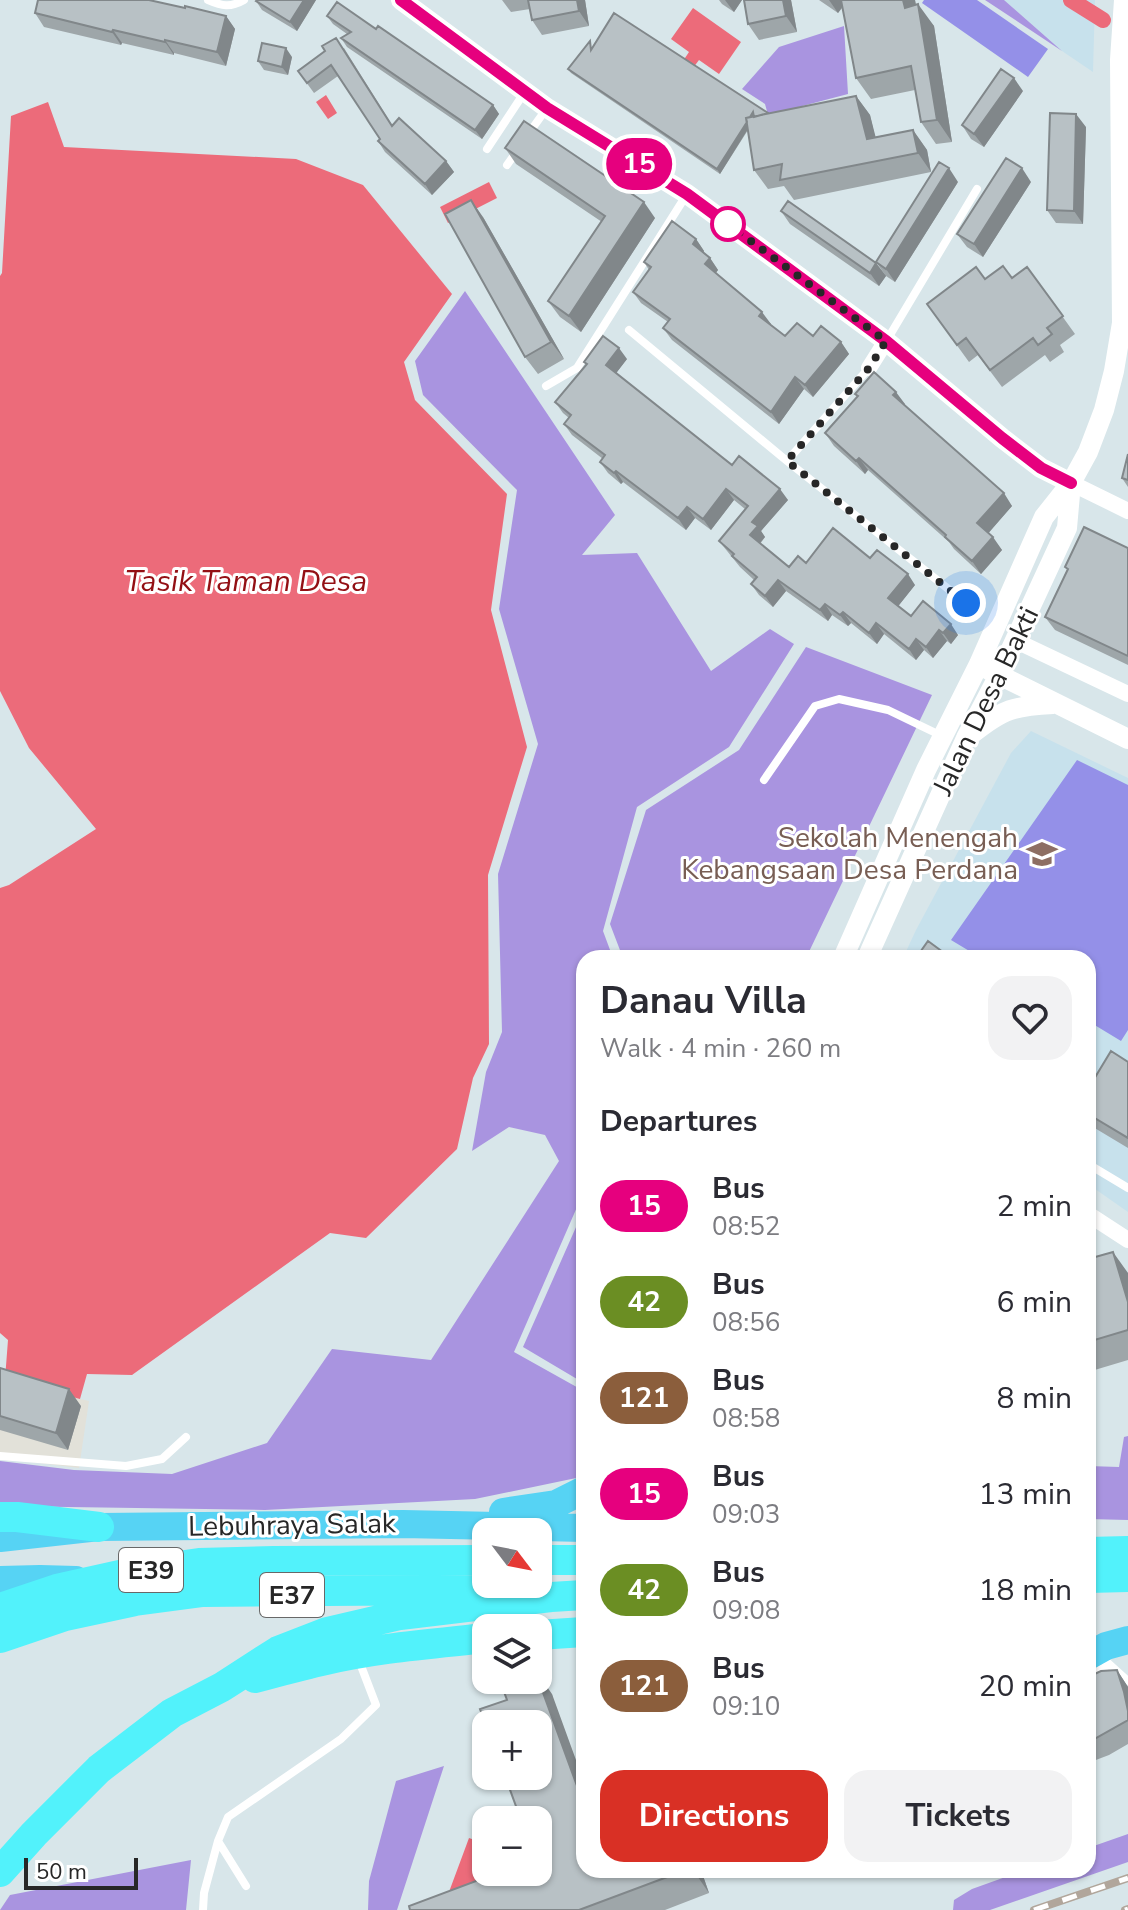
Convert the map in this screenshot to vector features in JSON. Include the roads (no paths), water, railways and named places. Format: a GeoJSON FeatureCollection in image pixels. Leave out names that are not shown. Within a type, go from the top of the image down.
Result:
{"type":"FeatureCollection","features":[{"type":"Feature","properties":{"kind":"highway"},"geometry":{"type":"LineString","coordinates":[[403,1524],[534,1508],[556,1504],[576,1494]]}},
{"type":"Feature","properties":{"kind":"highway"},"geometry":{"type":"LineString","coordinates":[[0,1517],[99,1527]]}},
{"type":"Feature","properties":{"kind":"highway","name":"Lebuhraya Salak"},"geometry":{"type":"LineString","coordinates":[[0,1538],[99,1527],[403,1524],[576,1528]]}},
{"type":"Feature","properties":{"kind":"highway"},"geometry":{"type":"LineString","coordinates":[[1096,1539],[1128,1540]]}},
{"type":"Feature","properties":{"kind":"highway"},"geometry":{"type":"LineString","coordinates":[[1096,1552],[1128,1551]]}},
{"type":"Feature","properties":{"kind":"highway","name":"E39"},"geometry":{"type":"LineString","coordinates":[[0,1608],[57,1589],[129,1573],[199,1563],[472,1560]]}},
{"type":"Feature","properties":{"kind":"highway"},"geometry":{"type":"LineString","coordinates":[[552,1560],[576,1560]]}},
{"type":"Feature","properties":{"kind":"highway"},"geometry":{"type":"LineString","coordinates":[[1096,1578],[1128,1577]]}},
{"type":"Feature","properties":{"kind":"highway","name":"Lebuhraya Salak"},"geometry":{"type":"LineString","coordinates":[[0,1580],[212,1585],[315,1598],[576,1593]]}},
{"type":"Feature","properties":{"kind":"highway"},"geometry":{"type":"LineString","coordinates":[[1096,1589],[1128,1588]]}},
{"type":"Feature","properties":{"kind":"highway","name":"E39"},"geometry":{"type":"LineString","coordinates":[[0,1638],[65,1616],[135,1601],[203,1592],[576,1593]]}},
{"type":"Feature","properties":{"kind":"highway"},"geometry":{"type":"LineString","coordinates":[[2,1870],[99,1769],[172,1713],[222,1687],[278,1651],[327,1632],[400,1615],[576,1594]]}},
{"type":"Feature","properties":{"kind":"highway"},"geometry":{"type":"LineString","coordinates":[[552,1634],[576,1633]]}},
{"type":"Feature","properties":{"kind":"highway"},"geometry":{"type":"LineString","coordinates":[[222,1687],[322,1660],[472,1639]]}},
{"type":"Feature","properties":{"kind":"highway"},"geometry":{"type":"LineString","coordinates":[[1096,1661],[1106,1646],[1128,1640]]}},
{"type":"Feature","properties":{"kind":"street"},"geometry":{"type":"LineString","coordinates":[[401,0],[547,108],[687,194],[886,341],[1041,468],[1128,511]]}},
{"type":"Feature","properties":{"kind":"street","name":"Jalan Desa Bakti"},"geometry":{"type":"LineString","coordinates":[[847,950],[1044,517],[1071,483],[1088,452],[1104,410],[1122,323],[1120,60],[1124,0]]}},
{"type":"Feature","properties":{"kind":"street"},"geometry":{"type":"LineString","coordinates":[[869,368],[886,341]]}},
{"type":"Feature","properties":{"kind":"street","name":"Jalan Desa Bakti"},"geometry":{"type":"LineString","coordinates":[[871,950],[966,738],[1016,641],[1067,528],[1071,483]]}},
{"type":"Feature","properties":{"kind":"street"},"geometry":{"type":"LineString","coordinates":[[1016,641],[1128,694]]}},
{"type":"Feature","properties":{"kind":"street"},"geometry":{"type":"LineString","coordinates":[[979,664],[1128,739]]}},
{"type":"Feature","properties":{"kind":"street"},"geometry":{"type":"LineString","coordinates":[[966,738],[1006,711],[1055,703]]}},
{"type":"Feature","properties":{"kind":"street"},"geometry":{"type":"LineString","coordinates":[[1096,1219],[1128,1240]]}},
{"type":"Feature","properties":{"kind":"lane"},"geometry":{"type":"LineString","coordinates":[[208,0],[223,6],[244,0]]}},
{"type":"Feature","properties":{"kind":"lane"},"geometry":{"type":"LineString","coordinates":[[487,149],[525,91]]}},
{"type":"Feature","properties":{"kind":"lane"},"geometry":{"type":"LineString","coordinates":[[507,165],[547,108]]}},
{"type":"Feature","properties":{"kind":"lane"},"geometry":{"type":"LineString","coordinates":[[886,341],[977,189]]}},
{"type":"Feature","properties":{"kind":"lane"},"geometry":{"type":"LineString","coordinates":[[546,386],[577,368],[687,194]]}},
{"type":"Feature","properties":{"kind":"lane"},"geometry":{"type":"LineString","coordinates":[[629,330],[966,603]]}},
{"type":"Feature","properties":{"kind":"lane"},"geometry":{"type":"LineString","coordinates":[[787,461],[869,368]]}},
{"type":"Feature","properties":{"kind":"lane"},"geometry":{"type":"LineString","coordinates":[[764,780],[815,706],[839,699],[888,710],[943,736]]}},
{"type":"Feature","properties":{"kind":"lane"},"geometry":{"type":"LineString","coordinates":[[1096,1169],[1128,1188]]}},
{"type":"Feature","properties":{"kind":"lane"},"geometry":{"type":"LineString","coordinates":[[0,1456],[126,1466],[162,1459],[186,1437]]}},
{"type":"Feature","properties":{"kind":"lane"},"geometry":{"type":"LineString","coordinates":[[203,1910],[204,1893],[228,1817],[341,1739],[376,1705],[357,1654]]}},
{"type":"Feature","properties":{"kind":"lane"},"geometry":{"type":"LineString","coordinates":[[1096,1663],[1128,1681]]}},
{"type":"Feature","properties":{"kind":"lane"},"geometry":{"type":"LineString","coordinates":[[218,1841],[246,1886]]}},
{"type":"Feature","properties":{"kind":"water"},"geometry":{"type":"Polygon","coordinates":[[[693,8],[741,42],[719,74],[699,60],[693,68],[683,61],[689,52],[671,39],[693,8]]]}},
{"type":"Feature","properties":{"kind":"water"},"geometry":{"type":"Polygon","coordinates":[[[326,95],[337,113],[328,119],[316,102],[326,95]]]}},
{"type":"Feature","properties":{"kind":"water","name":"Tasik Taman Desa"},"geometry":{"type":"Polygon","coordinates":[[[48,102],[64,147],[296,159],[363,185],[452,294],[404,362],[415,400],[507,494],[491,610],[527,747],[488,875],[489,1044],[473,1078],[457,1149],[366,1238],[330,1233],[132,1375],[87,1374],[80,1399],[5,1379],[8,1340],[0,1333],[0,888],[96,829],[29,748],[0,691],[0,276],[11,116],[48,102]]]}},
{"type":"Feature","properties":{"kind":"water"},"geometry":{"type":"Polygon","coordinates":[[[489,182],[497,198],[448,223],[440,207],[489,182]]]}},
{"type":"Feature","properties":{"kind":"water"},"geometry":{"type":"Polygon","coordinates":[[[469,1838],[472,1839],[472,1886],[475,1886],[467,1908],[446,1900],[469,1838]]]}},
{"type":"Feature","properties":{"kind":"waterway"},"geometry":{"type":"LineString","coordinates":[[1071,0],[1103,20]]}},
{"type":"Feature","properties":{"kind":"railway"},"geometry":{"type":"LineString","coordinates":[[1034,1910],[1128,1878]]}},
{"type":"Feature","properties":{"kind":"place","name":"Sekolah Menengah Kebangsaan Desa Perdana"},"geometry":{"type":"Point","coordinates":[1042,854]}}]}
